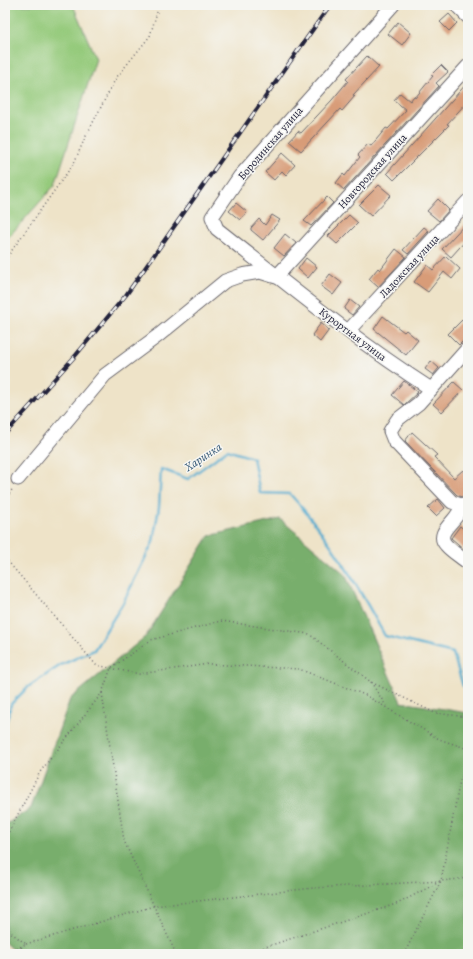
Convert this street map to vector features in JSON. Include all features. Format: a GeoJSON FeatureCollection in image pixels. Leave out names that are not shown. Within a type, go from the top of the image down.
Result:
{"type":"FeatureCollection","features":[{"type":"Feature","properties":{"kind":"street","name":"Бородинская улица"},"geometry":{"type":"LineString","coordinates":[[276,277],[217,228],[212,217],[240,176],[393,5]]}},
{"type":"Feature","properties":{"kind":"street"},"geometry":{"type":"LineString","coordinates":[[456,5],[468,17]]}},
{"type":"Feature","properties":{"kind":"street","name":"Новгородская улица"},"geometry":{"type":"LineString","coordinates":[[276,277],[468,66]]}},
{"type":"Feature","properties":{"kind":"street","name":"Ладожская улица"},"geometry":{"type":"LineString","coordinates":[[349,330],[468,201]]}},
{"type":"Feature","properties":{"kind":"street"},"geometry":{"type":"LineString","coordinates":[[18,479],[105,375],[159,335],[225,282],[242,275],[260,272],[276,277]]}},
{"type":"Feature","properties":{"kind":"street","name":"Курортная улица"},"geometry":{"type":"LineString","coordinates":[[276,277],[399,368],[431,389]]}},
{"type":"Feature","properties":{"kind":"street"},"geometry":{"type":"LineString","coordinates":[[468,348],[419,403],[397,420],[392,426],[391,436],[401,449],[452,502],[465,504],[461,513],[447,526],[443,538],[446,545],[468,563]]}},
{"type":"Feature","properties":{"kind":"path"},"geometry":{"type":"LineString","coordinates":[[5,260],[74,163],[85,138],[116,78],[150,36],[159,5]]}},
{"type":"Feature","properties":{"kind":"path"},"geometry":{"type":"LineString","coordinates":[[5,501],[18,479]]}},
{"type":"Feature","properties":{"kind":"path"},"geometry":{"type":"LineString","coordinates":[[5,558],[96,665],[139,674],[209,664],[299,669],[365,695],[439,739],[468,749]]}},
{"type":"Feature","properties":{"kind":"path"},"geometry":{"type":"LineString","coordinates":[[5,839],[40,772],[102,693],[111,668],[151,640],[221,621],[309,634],[371,682],[435,713],[468,717]]}},
{"type":"Feature","properties":{"kind":"path"},"geometry":{"type":"LineString","coordinates":[[371,682],[387,708]]}},
{"type":"Feature","properties":{"kind":"path"},"geometry":{"type":"LineString","coordinates":[[102,693],[124,841],[176,954]]}},
{"type":"Feature","properties":{"kind":"path"},"geometry":{"type":"LineString","coordinates":[[404,954],[441,881],[460,780],[468,766]]}},
{"type":"Feature","properties":{"kind":"path"},"geometry":{"type":"LineString","coordinates":[[5,954],[26,944],[154,906],[313,888],[441,881],[468,878]]}},
{"type":"Feature","properties":{"kind":"path"},"geometry":{"type":"LineString","coordinates":[[244,954],[399,903],[441,881]]}},
{"type":"Feature","properties":{"kind":"path"},"geometry":{"type":"LineString","coordinates":[[5,928],[26,944]]}},
{"type":"Feature","properties":{"kind":"path"},"geometry":{"type":"LineString","coordinates":[[20,947],[28,954]]}},
{"type":"Feature","properties":{"kind":"green space"},"geometry":{"type":"Polygon","coordinates":[[[5,5],[73,5],[96,59],[55,185],[5,241],[5,5]]]}},
{"type":"Feature","properties":{"kind":"green space"},"geometry":{"type":"Polygon","coordinates":[[[280,519],[345,574],[401,702],[468,713],[468,954],[17,954],[5,943],[5,825],[31,808],[70,699],[146,636],[209,536],[280,519]]]}},
{"type":"Feature","properties":{"kind":"building"},"geometry":{"type":"Polygon","coordinates":[[[449,14],[457,23],[449,31],[440,22],[449,14]]]}},
{"type":"Feature","properties":{"kind":"building"},"geometry":{"type":"Polygon","coordinates":[[[398,22],[411,33],[402,45],[388,34],[398,22]]]}},
{"type":"Feature","properties":{"kind":"building"},"geometry":{"type":"Polygon","coordinates":[[[367,56],[379,67],[353,95],[355,96],[342,111],[340,109],[301,151],[289,141],[298,131],[301,133],[332,100],[348,81],[346,79],[367,56]]]}},
{"type":"Feature","properties":{"kind":"building"},"geometry":{"type":"Polygon","coordinates":[[[441,65],[448,72],[436,83],[439,86],[344,190],[336,183],[343,174],[345,176],[360,157],[358,155],[368,144],[371,146],[386,128],[388,129],[406,110],[394,100],[400,93],[410,101],[414,96],[415,98],[433,76],[431,75],[441,65]]]}},
{"type":"Feature","properties":{"kind":"building"},"geometry":{"type":"Polygon","coordinates":[[[468,82],[468,101],[447,124],[449,125],[394,180],[387,173],[468,82]]]}},
{"type":"Feature","properties":{"kind":"building"},"geometry":{"type":"Polygon","coordinates":[[[282,153],[295,165],[286,175],[282,171],[274,180],[265,172],[282,153]]]}},
{"type":"Feature","properties":{"kind":"building"},"geometry":{"type":"Polygon","coordinates":[[[379,185],[391,195],[371,216],[359,205],[379,185]]]}},
{"type":"Feature","properties":{"kind":"building"},"geometry":{"type":"Polygon","coordinates":[[[327,197],[333,203],[311,226],[304,221],[327,197]]]}},
{"type":"Feature","properties":{"kind":"building"},"geometry":{"type":"Polygon","coordinates":[[[438,199],[449,210],[439,221],[427,211],[438,199]]]}},
{"type":"Feature","properties":{"kind":"building"},"geometry":{"type":"Polygon","coordinates":[[[236,203],[247,212],[240,220],[229,211],[236,203]]]}},
{"type":"Feature","properties":{"kind":"building"},"geometry":{"type":"Polygon","coordinates":[[[272,215],[280,220],[263,240],[251,230],[251,228],[259,219],[265,225],[272,215]]]}},
{"type":"Feature","properties":{"kind":"building"},"geometry":{"type":"Polygon","coordinates":[[[349,215],[358,223],[337,244],[328,236],[349,215]]]}},
{"type":"Feature","properties":{"kind":"building"},"geometry":{"type":"Polygon","coordinates":[[[468,221],[468,238],[451,257],[442,249],[468,221]]]}},
{"type":"Feature","properties":{"kind":"building"},"geometry":{"type":"Polygon","coordinates":[[[424,227],[429,231],[408,254],[403,250],[424,227]]]}},
{"type":"Feature","properties":{"kind":"building"},"geometry":{"type":"Polygon","coordinates":[[[285,234],[296,243],[284,256],[274,248],[285,234]]]}},
{"type":"Feature","properties":{"kind":"building"},"geometry":{"type":"Polygon","coordinates":[[[396,249],[406,257],[378,287],[369,279],[378,268],[380,270],[396,249]]]}},
{"type":"Feature","properties":{"kind":"building"},"geometry":{"type":"Polygon","coordinates":[[[446,256],[460,269],[452,279],[444,272],[428,292],[414,282],[427,265],[433,270],[446,256]]]}},
{"type":"Feature","properties":{"kind":"building"},"geometry":{"type":"Polygon","coordinates":[[[306,258],[317,267],[308,278],[298,269],[306,258]]]}},
{"type":"Feature","properties":{"kind":"building"},"geometry":{"type":"Polygon","coordinates":[[[330,274],[342,283],[333,295],[321,286],[330,274]]]}},
{"type":"Feature","properties":{"kind":"building"},"geometry":{"type":"Polygon","coordinates":[[[350,300],[359,307],[352,315],[344,309],[350,300]]]}},
{"type":"Feature","properties":{"kind":"building"},"geometry":{"type":"Polygon","coordinates":[[[468,314],[468,336],[459,345],[448,334],[468,314]]]}},
{"type":"Feature","properties":{"kind":"building"},"geometry":{"type":"Polygon","coordinates":[[[383,316],[404,332],[406,330],[418,340],[406,355],[374,329],[383,316]]]}},
{"type":"Feature","properties":{"kind":"building"},"geometry":{"type":"Polygon","coordinates":[[[321,323],[329,330],[320,342],[312,335],[321,323]]]}},
{"type":"Feature","properties":{"kind":"building"},"geometry":{"type":"Polygon","coordinates":[[[431,361],[439,368],[433,375],[425,369],[431,361]]]}},
{"type":"Feature","properties":{"kind":"building"},"geometry":{"type":"Polygon","coordinates":[[[404,381],[418,392],[404,405],[392,395],[404,381]]]}},
{"type":"Feature","properties":{"kind":"building"},"geometry":{"type":"Polygon","coordinates":[[[454,382],[463,390],[442,412],[433,404],[454,382]]]}},
{"type":"Feature","properties":{"kind":"building"},"geometry":{"type":"Polygon","coordinates":[[[412,432],[437,455],[434,457],[454,478],[463,470],[468,475],[467,495],[461,497],[457,495],[405,441],[412,432]]]}},
{"type":"Feature","properties":{"kind":"building"},"geometry":{"type":"Polygon","coordinates":[[[438,499],[445,508],[436,516],[428,508],[438,499]]]}},
{"type":"Feature","properties":{"kind":"building"},"geometry":{"type":"Polygon","coordinates":[[[460,526],[468,533],[468,546],[465,550],[451,538],[460,526]]]}},
{"type":"Feature","properties":{"kind":"waterway","name":"Харинка"},"geometry":{"type":"LineString","coordinates":[[5,727],[11,704],[28,687],[61,665],[94,650],[123,603],[153,542],[159,507],[161,469],[188,479],[227,450],[253,458],[260,493],[290,494],[305,511],[342,562],[385,636],[453,653],[463,686],[468,685]]}},
{"type":"Feature","properties":{"kind":"railway"},"geometry":{"type":"LineString","coordinates":[[5,434],[76,355],[126,295],[330,5]]}}]}
